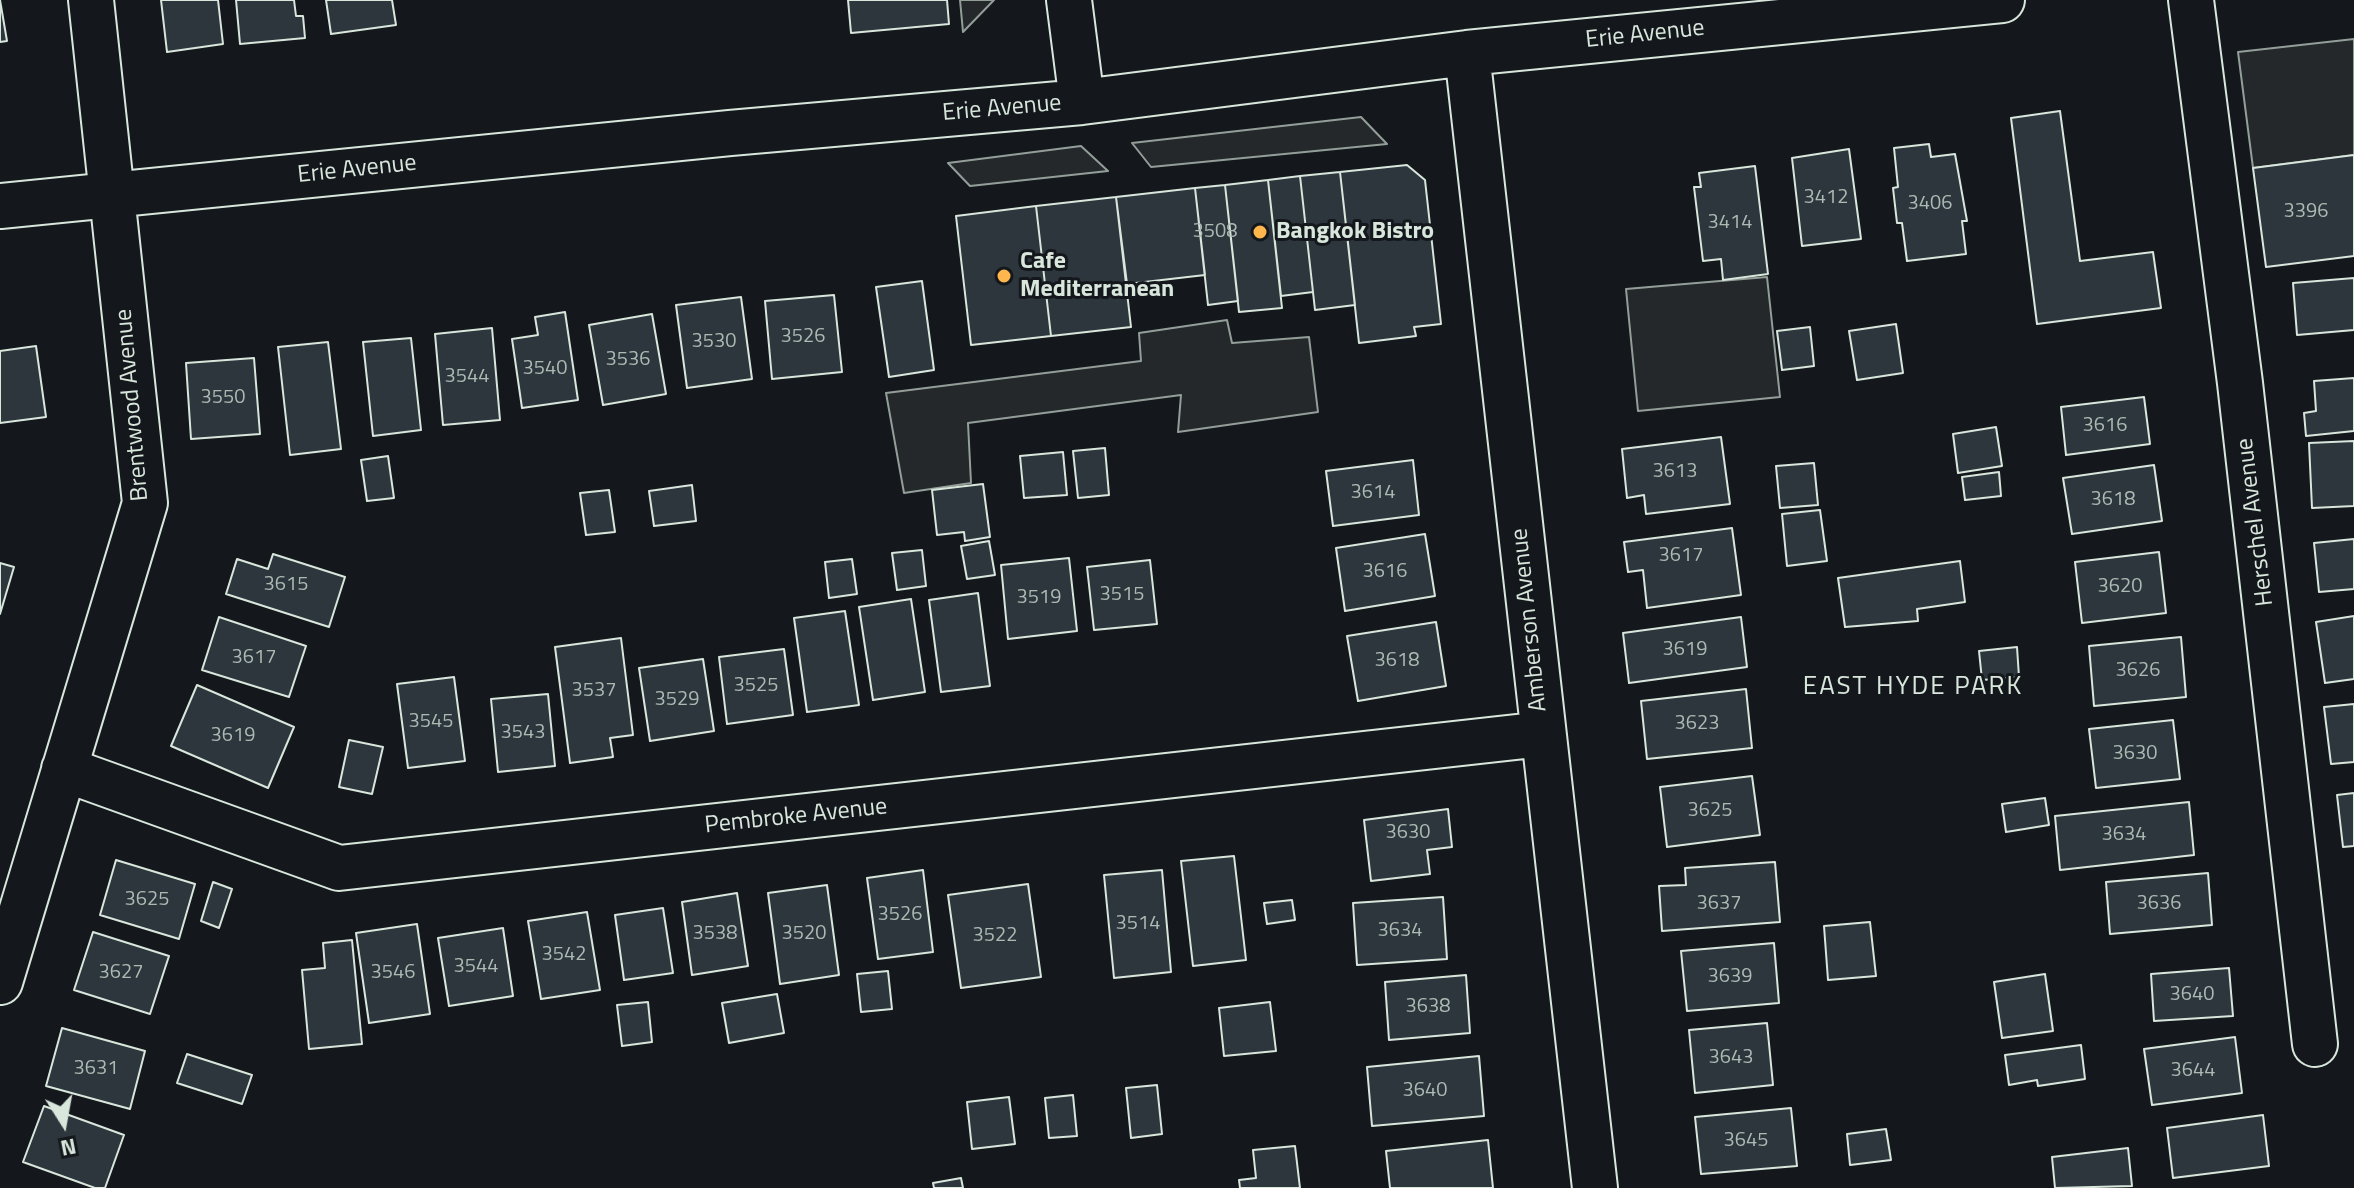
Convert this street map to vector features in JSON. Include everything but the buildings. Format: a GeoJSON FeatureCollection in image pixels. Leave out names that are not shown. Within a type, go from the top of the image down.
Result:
{"type":"FeatureCollection","features":[{"type":"Feature","properties":{"kind":"street","name":"Brentwood Avenue"},"geometry":{"type":"LineString","coordinates":[[0,982],[145,503],[91,0]]}},
{"type":"Feature","properties":{"kind":"street"},"geometry":{"type":"LineString","coordinates":[[1069,0],[1082,102]]}},
{"type":"Feature","properties":{"kind":"street","name":"Erie Avenue"},"geometry":{"type":"LineString","coordinates":[[0,206],[1082,102],[1767,12],[2002,0]]}},
{"type":"Feature","properties":{"kind":"street","name":"Herschel Avenue"},"geometry":{"type":"LineString","coordinates":[[2191,0],[2240,383],[2315,1044]]}},
{"type":"Feature","properties":{"kind":"street","name":"Amberson Avenue"},"geometry":{"type":"LineString","coordinates":[[1467,53],[1595,1188]]}},
{"type":"Feature","properties":{"kind":"street","name":"Pembroke Avenue"},"geometry":{"type":"LineString","coordinates":[[64,769],[339,868],[1543,734]]}},
{"type":"Feature","properties":{"kind":"shaded area"},"geometry":{"type":"Polygon","coordinates":[[[960,0],[994,0],[963,32],[960,0]]]}},
{"type":"Feature","properties":{"kind":"shaded area"},"geometry":{"type":"Polygon","coordinates":[[[2354,39],[2354,155],[2253,168],[2238,52],[2354,39]]]}},
{"type":"Feature","properties":{"kind":"shaded area"},"geometry":{"type":"Polygon","coordinates":[[[1361,117],[1387,144],[1151,167],[1132,143],[1361,117]]]}},
{"type":"Feature","properties":{"kind":"shaded area"},"geometry":{"type":"Polygon","coordinates":[[[1081,146],[1108,171],[970,186],[948,163],[1081,146]]]}},
{"type":"Feature","properties":{"kind":"shaded area"},"geometry":{"type":"Polygon","coordinates":[[[1767,277],[1780,397],[1638,411],[1626,289],[1767,277]]]}},
{"type":"Feature","properties":{"kind":"shaded area"},"geometry":{"type":"Polygon","coordinates":[[[1227,320],[1232,343],[1309,337],[1318,412],[1178,432],[1181,395],[968,423],[971,483],[904,493],[886,393],[1141,361],[1139,333],[1227,320]]]}},
{"type":"Feature","properties":{"kind":"place","name":"Bangkok Bistro"},"geometry":{"type":"Point","coordinates":[1260,232]}},
{"type":"Feature","properties":{"kind":"place","name":"Cafe Mediterranean"},"geometry":{"type":"Point","coordinates":[1004,276]}},
{"type":"Feature","properties":{"kind":"district","name":"EAST HYDE PARK"},"geometry":{"type":"Point","coordinates":[1913,688]}}]}
